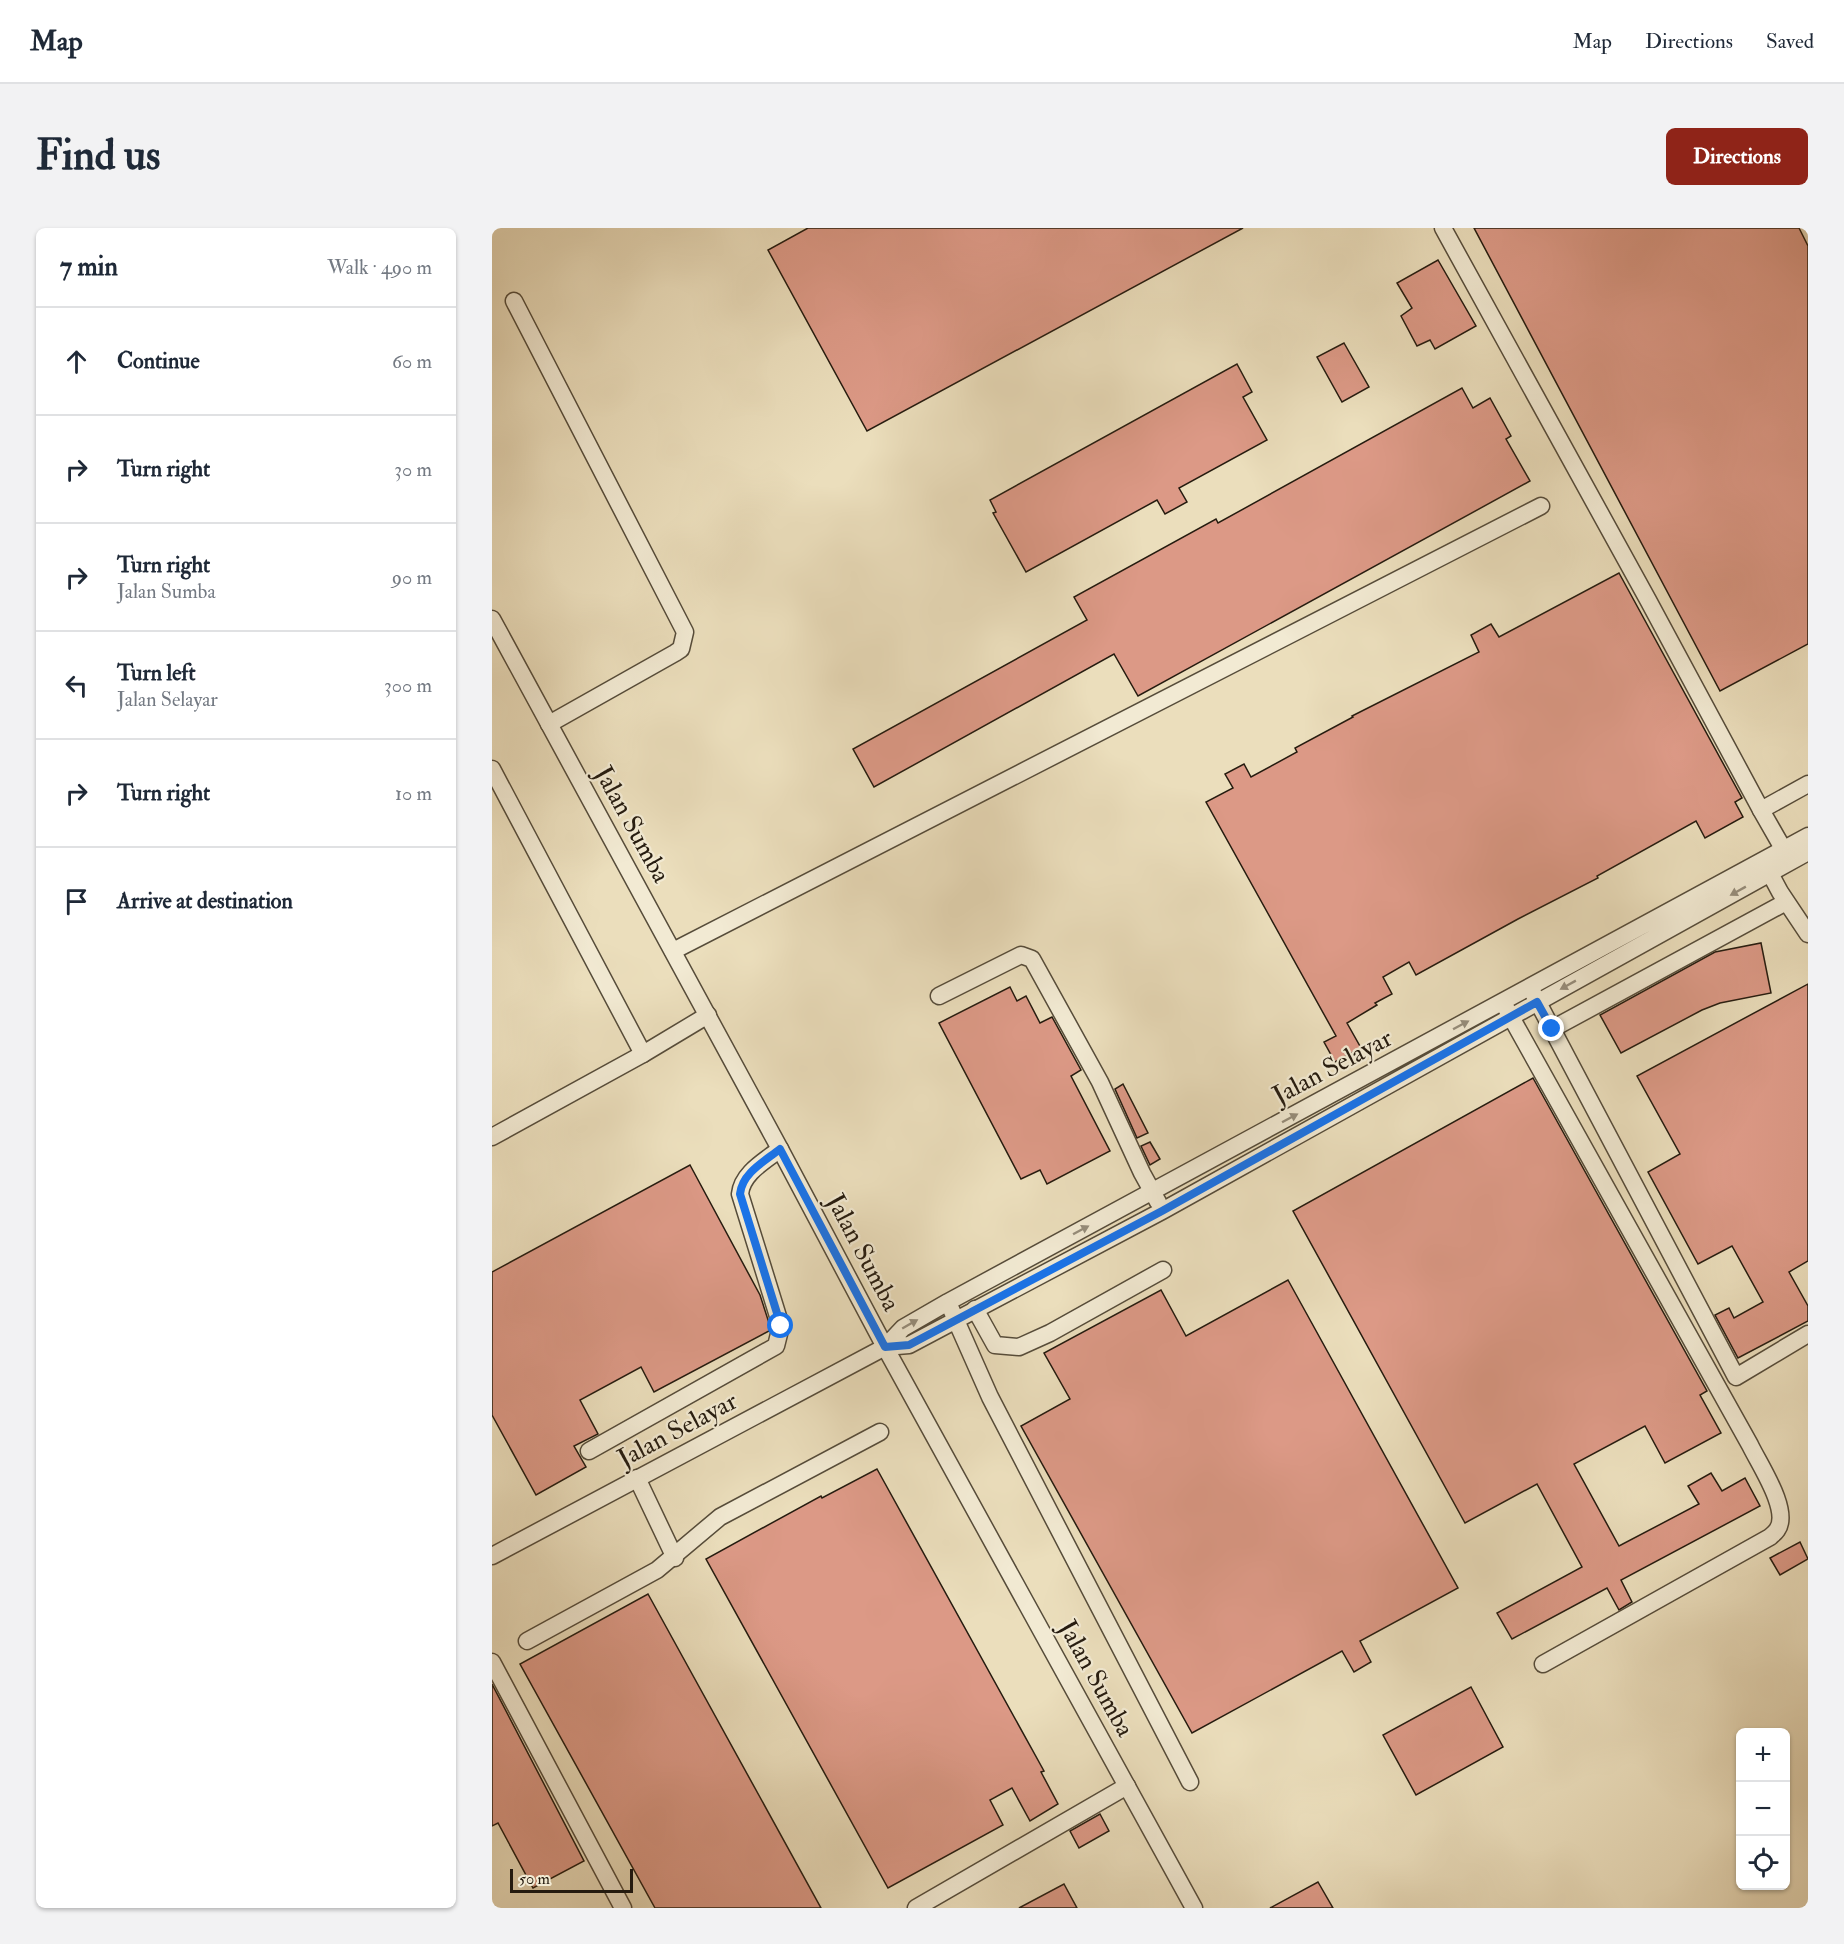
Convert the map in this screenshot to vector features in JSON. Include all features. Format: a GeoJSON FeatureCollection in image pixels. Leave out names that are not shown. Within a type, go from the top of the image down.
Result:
{"type":"FeatureCollection","features":[{"type":"Feature","properties":{"kind":"street"},"geometry":{"type":"LineString","coordinates":[[1443,228],[1787,855]]}},
{"type":"Feature","properties":{"kind":"street"},"geometry":{"type":"LineString","coordinates":[[514,301],[685,632],[681,649],[549,724]]}},
{"type":"Feature","properties":{"kind":"street"},"geometry":{"type":"LineString","coordinates":[[673,951],[1541,506]]}},
{"type":"Feature","properties":{"kind":"street","name":"Jalan Sumba"},"geometry":{"type":"LineString","coordinates":[[492,619],[708,1015],[885,1347],[1127,1786],[1191,1907]]}},
{"type":"Feature","properties":{"kind":"street"},"geometry":{"type":"LineString","coordinates":[[492,769],[643,1054]]}},
{"type":"Feature","properties":{"kind":"street"},"geometry":{"type":"LineString","coordinates":[[1761,810],[1808,784]]}},
{"type":"Feature","properties":{"kind":"street","name":"Jalan Selayar"},"geometry":{"type":"LineString","coordinates":[[885,1347],[909,1345],[1162,1211],[1395,1080],[1506,1009],[1787,855],[1808,836]]}},
{"type":"Feature","properties":{"kind":"street","name":"Jalan Selayar"},"geometry":{"type":"LineString","coordinates":[[1787,855],[1808,852]]}},
{"type":"Feature","properties":{"kind":"street"},"geometry":{"type":"LineString","coordinates":[[1766,867],[1808,934]]}},
{"type":"Feature","properties":{"kind":"street"},"geometry":{"type":"LineString","coordinates":[[1552,1029],[1786,902]]}},
{"type":"Feature","properties":{"kind":"street"},"geometry":{"type":"LineString","coordinates":[[939,996],[1021,956],[1032,959],[1100,1082],[1162,1211]]}},
{"type":"Feature","properties":{"kind":"street"},"geometry":{"type":"LineString","coordinates":[[1533,994],[1736,1377],[1808,1334]]}},
{"type":"Feature","properties":{"kind":"street"},"geometry":{"type":"LineString","coordinates":[[1506,1009],[1750,1445],[1779,1503],[1781,1518],[1778,1530],[1770,1537],[1543,1664]]}},
{"type":"Feature","properties":{"kind":"street","name":"Jalan Selayar"},"geometry":{"type":"LineString","coordinates":[[492,1556],[885,1347],[903,1328],[948,1302],[1388,1064],[1506,1009]]}},
{"type":"Feature","properties":{"kind":"street"},"geometry":{"type":"LineString","coordinates":[[492,1137],[643,1054],[708,1015]]}},
{"type":"Feature","properties":{"kind":"street"},"geometry":{"type":"LineString","coordinates":[[1388,1064],[1395,1080]]}},
{"type":"Feature","properties":{"kind":"street"},"geometry":{"type":"LineString","coordinates":[[1255,1136],[1263,1153]]}},
{"type":"Feature","properties":{"kind":"street"},"geometry":{"type":"LineString","coordinates":[[589,1451],[776,1346],[781,1326],[740,1194],[741,1186],[751,1172],[780,1149]]}},
{"type":"Feature","properties":{"kind":"street"},"geometry":{"type":"LineString","coordinates":[[973,1356],[995,1345],[1019,1347],[1050,1333],[1163,1270]]}},
{"type":"Feature","properties":{"kind":"street"},"geometry":{"type":"LineString","coordinates":[[948,1302],[1003,1423],[1191,1782]]}},
{"type":"Feature","properties":{"kind":"street"},"geometry":{"type":"LineString","coordinates":[[975,1310],[995,1345]]}},
{"type":"Feature","properties":{"kind":"street"},"geometry":{"type":"LineString","coordinates":[[527,1641],[657,1570],[675,1558],[694,1538],[720,1517],[880,1432]]}},
{"type":"Feature","properties":{"kind":"street"},"geometry":{"type":"LineString","coordinates":[[637,1478],[675,1558]]}},
{"type":"Feature","properties":{"kind":"street"},"geometry":{"type":"LineString","coordinates":[[492,1662],[623,1908]]}},
{"type":"Feature","properties":{"kind":"street"},"geometry":{"type":"LineString","coordinates":[[916,1908],[1127,1786]]}},
{"type":"Feature","properties":{"kind":"building"},"geometry":{"type":"Polygon","coordinates":[[[808,228],[1243,228],[867,431],[768,250],[808,228]]]}},
{"type":"Feature","properties":{"kind":"building"},"geometry":{"type":"Polygon","coordinates":[[[1474,228],[1799,228],[1808,246],[1808,644],[1720,691],[1474,228]]]}},
{"type":"Feature","properties":{"kind":"building"},"geometry":{"type":"Polygon","coordinates":[[[1438,260],[1476,326],[1435,349],[1430,340],[1417,346],[1401,316],[1412,308],[1397,283],[1438,260]]]}},
{"type":"Feature","properties":{"kind":"building"},"geometry":{"type":"Polygon","coordinates":[[[1344,343],[1369,387],[1342,402],[1317,357],[1344,343]]]}},
{"type":"Feature","properties":{"kind":"building"},"geometry":{"type":"Polygon","coordinates":[[[1237,364],[1252,392],[1243,397],[1267,440],[1179,488],[1187,502],[1165,514],[1157,500],[1026,572],[993,513],[996,512],[990,500],[1237,364]]]}},
{"type":"Feature","properties":{"kind":"building"},"geometry":{"type":"Polygon","coordinates":[[[1462,388],[1473,408],[1490,398],[1511,436],[1506,439],[1530,481],[1138,696],[1114,654],[874,787],[853,749],[1087,620],[1074,597],[1216,519],[1218,523],[1462,388]]]}},
{"type":"Feature","properties":{"kind":"building"},"geometry":{"type":"Polygon","coordinates":[[[1619,573],[1742,798],[1735,802],[1743,817],[1705,838],[1696,821],[1597,876],[1598,878],[1416,975],[1409,962],[1383,977],[1392,994],[1347,1023],[1361,1048],[1335,1062],[1324,1042],[1336,1036],[1206,802],[1233,788],[1225,774],[1244,764],[1251,777],[1297,752],[1295,748],[1352,716],[1479,652],[1471,635],[1491,624],[1499,637],[1619,573]]]}},
{"type":"Feature","properties":{"kind":"building"},"geometry":{"type":"Polygon","coordinates":[[[1761,943],[1771,993],[1720,1003],[1702,1010],[1621,1053],[1600,1015],[1715,952],[1761,943]]]}},
{"type":"Feature","properties":{"kind":"building"},"geometry":{"type":"Polygon","coordinates":[[[1808,984],[1808,1261],[1789,1272],[1808,1306],[1808,1321],[1738,1358],[1715,1315],[1729,1308],[1734,1318],[1763,1302],[1732,1246],[1698,1264],[1648,1172],[1680,1154],[1637,1076],[1808,984]]]}},
{"type":"Feature","properties":{"kind":"building"},"geometry":{"type":"Polygon","coordinates":[[[1010,987],[1017,1001],[1026,996],[1040,1023],[1052,1017],[1081,1070],[1071,1076],[1110,1151],[1047,1184],[1040,1170],[1021,1179],[939,1023],[1010,987]]]}},
{"type":"Feature","properties":{"kind":"building"},"geometry":{"type":"Polygon","coordinates":[[[1533,1078],[1707,1391],[1700,1395],[1721,1433],[1665,1463],[1645,1426],[1574,1464],[1619,1546],[1699,1504],[1688,1486],[1711,1473],[1722,1491],[1745,1478],[1760,1506],[1621,1580],[1632,1602],[1619,1610],[1607,1588],[1512,1639],[1497,1613],[1582,1567],[1537,1484],[1465,1523],[1293,1211],[1533,1078]]]}},
{"type":"Feature","properties":{"kind":"building"},"geometry":{"type":"Polygon","coordinates":[[[1123,1084],[1148,1133],[1137,1138],[1115,1089],[1123,1084]]]}},
{"type":"Feature","properties":{"kind":"building"},"geometry":{"type":"Polygon","coordinates":[[[1150,1142],[1160,1159],[1150,1165],[1141,1146],[1150,1142]]]}},
{"type":"Feature","properties":{"kind":"building"},"geometry":{"type":"Polygon","coordinates":[[[690,1165],[760,1295],[770,1326],[769,1331],[654,1392],[641,1367],[580,1400],[598,1434],[574,1446],[586,1467],[536,1495],[492,1415],[492,1272],[690,1165]]]}},
{"type":"Feature","properties":{"kind":"building"},"geometry":{"type":"Polygon","coordinates":[[[1288,1280],[1458,1588],[1360,1641],[1371,1662],[1354,1672],[1342,1651],[1192,1733],[1021,1426],[1070,1399],[1044,1353],[1161,1290],[1186,1336],[1288,1280]]]}},
{"type":"Feature","properties":{"kind":"building"},"geometry":{"type":"Polygon","coordinates":[[[877,1469],[1044,1771],[1041,1772],[1058,1804],[1030,1821],[1012,1788],[990,1800],[1003,1825],[888,1888],[706,1559],[821,1496],[822,1498],[877,1469]]]}},
{"type":"Feature","properties":{"kind":"building"},"geometry":{"type":"Polygon","coordinates":[[[1800,1542],[1808,1559],[1780,1575],[1770,1558],[1800,1542]]]}},
{"type":"Feature","properties":{"kind":"building"},"geometry":{"type":"Polygon","coordinates":[[[648,1594],[821,1908],[655,1908],[520,1664],[648,1594]]]}},
{"type":"Feature","properties":{"kind":"building"},"geometry":{"type":"Polygon","coordinates":[[[492,1684],[584,1861],[533,1888],[498,1823],[492,1826],[492,1684]]]}},
{"type":"Feature","properties":{"kind":"building"},"geometry":{"type":"Polygon","coordinates":[[[1471,1687],[1503,1747],[1416,1795],[1383,1735],[1471,1687]]]}},
{"type":"Feature","properties":{"kind":"building"},"geometry":{"type":"Polygon","coordinates":[[[1100,1814],[1109,1831],[1079,1848],[1070,1831],[1100,1814]]]}},
{"type":"Feature","properties":{"kind":"building"},"geometry":{"type":"Polygon","coordinates":[[[1318,1882],[1333,1908],[1270,1908],[1318,1882]]]}},
{"type":"Feature","properties":{"kind":"building"},"geometry":{"type":"Polygon","coordinates":[[[1064,1884],[1077,1908],[1019,1908],[1064,1884]]]}},
{"type":"Feature","properties":{"kind":"route"},"geometry":{"type":"LineString","coordinates":[[781,1326],[740,1194],[741,1186],[751,1172],[780,1149],[885,1347],[900,1347],[909,1345],[1162,1211],[1537,1002],[1552,1029]]}}]}
